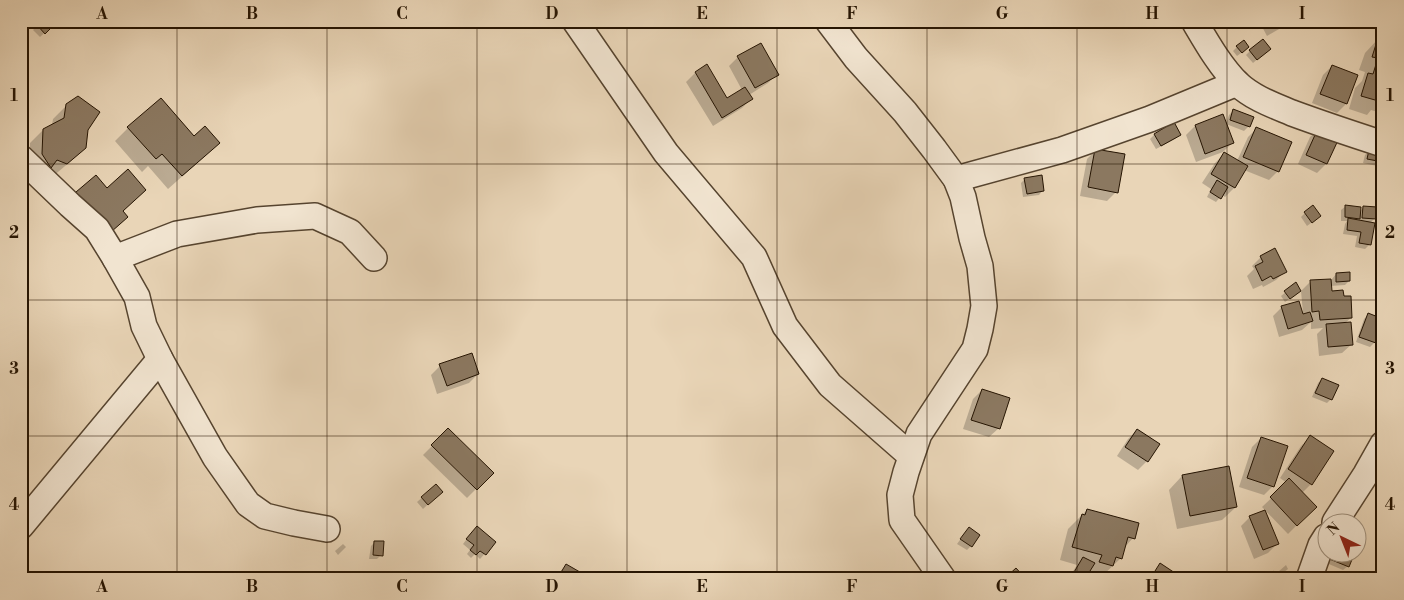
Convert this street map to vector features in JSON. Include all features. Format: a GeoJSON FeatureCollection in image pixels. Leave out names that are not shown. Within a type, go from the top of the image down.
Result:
{"type":"FeatureCollection","features":[{"type":"Feature","properties":{"kind":"street"},"geometry":{"type":"LineString","coordinates":[[575,21],[666,154],[754,256],[785,326],[830,385],[911,456]]}},
{"type":"Feature","properties":{"kind":"street"},"geometry":{"type":"LineString","coordinates":[[828,21],[856,58],[905,112],[956,179],[963,197],[980,266],[984,306],[975,349],[918,434],[900,495],[902,520],[943,579]]}},
{"type":"Feature","properties":{"kind":"street"},"geometry":{"type":"LineString","coordinates":[[1203,25],[1215,56],[1237,83],[1246,90],[1266,102],[1321,124],[1383,144]]}},
{"type":"Feature","properties":{"kind":"street"},"geometry":{"type":"LineString","coordinates":[[956,179],[1062,150],[1150,119],[1237,83]]}},
{"type":"Feature","properties":{"kind":"street"},"geometry":{"type":"LineString","coordinates":[[21,158],[70,206],[97,229],[137,297],[144,326],[160,359],[215,456],[248,504],[265,516],[327,529]]}},
{"type":"Feature","properties":{"kind":"street"},"geometry":{"type":"LineString","coordinates":[[115,258],[177,234],[257,220],[315,216],[350,232],[374,258]]}},
{"type":"Feature","properties":{"kind":"street"},"geometry":{"type":"LineString","coordinates":[[21,526],[160,359]]}},
{"type":"Feature","properties":{"kind":"street"},"geometry":{"type":"LineString","coordinates":[[1341,512],[1383,444]]}},
{"type":"Feature","properties":{"kind":"street"},"geometry":{"type":"LineString","coordinates":[[1309,579],[1316,559]]}},
{"type":"Feature","properties":{"kind":"building"},"geometry":{"type":"Polygon","coordinates":[[[41,21],[51,21],[54,25],[45,34],[37,25],[41,21]]]}},
{"type":"Feature","properties":{"kind":"building"},"geometry":{"type":"Polygon","coordinates":[[[1378,38],[1383,39],[1382,102],[1361,96],[1368,73],[1373,74],[1378,58],[1372,57],[1378,38]]]}},
{"type":"Feature","properties":{"kind":"building"},"geometry":{"type":"Polygon","coordinates":[[[1263,39],[1271,49],[1257,60],[1249,50],[1263,39]]]}},
{"type":"Feature","properties":{"kind":"building"},"geometry":{"type":"Polygon","coordinates":[[[1244,40],[1249,47],[1242,53],[1236,46],[1244,40]]]}},
{"type":"Feature","properties":{"kind":"building"},"geometry":{"type":"Polygon","coordinates":[[[761,43],[779,75],[755,88],[737,56],[761,43]]]}},
{"type":"Feature","properties":{"kind":"building"},"geometry":{"type":"Polygon","coordinates":[[[707,64],[727,98],[745,87],[753,99],[722,118],[695,72],[707,64]]]}},
{"type":"Feature","properties":{"kind":"building"},"geometry":{"type":"Polygon","coordinates":[[[1332,65],[1358,75],[1347,104],[1320,94],[1332,65]]]}},
{"type":"Feature","properties":{"kind":"building"},"geometry":{"type":"Polygon","coordinates":[[[78,96],[100,112],[88,130],[86,148],[67,164],[57,160],[51,168],[42,154],[43,129],[64,118],[66,104],[78,96]]]}},
{"type":"Feature","properties":{"kind":"building"},"geometry":{"type":"Polygon","coordinates":[[[161,98],[194,136],[205,126],[220,143],[182,176],[162,154],[156,159],[127,127],[161,98]]]}},
{"type":"Feature","properties":{"kind":"building"},"geometry":{"type":"Polygon","coordinates":[[[1233,109],[1254,117],[1250,127],[1230,120],[1233,109]]]}},
{"type":"Feature","properties":{"kind":"building"},"geometry":{"type":"Polygon","coordinates":[[[1223,114],[1234,143],[1205,154],[1195,125],[1223,114]]]}},
{"type":"Feature","properties":{"kind":"building"},"geometry":{"type":"Polygon","coordinates":[[[1174,122],[1181,135],[1161,146],[1154,134],[1174,122]]]}},
{"type":"Feature","properties":{"kind":"building"},"geometry":{"type":"Polygon","coordinates":[[[1319,126],[1340,136],[1327,164],[1306,155],[1319,126]]]}},
{"type":"Feature","properties":{"kind":"building"},"geometry":{"type":"Polygon","coordinates":[[[1256,127],[1292,142],[1279,172],[1243,157],[1256,127]]]}},
{"type":"Feature","properties":{"kind":"building"},"geometry":{"type":"Polygon","coordinates":[[[1095,149],[1125,154],[1118,193],[1088,187],[1095,149]]]}},
{"type":"Feature","properties":{"kind":"building"},"geometry":{"type":"Polygon","coordinates":[[[1369,150],[1383,153],[1383,162],[1367,159],[1369,150]]]}},
{"type":"Feature","properties":{"kind":"building"},"geometry":{"type":"Polygon","coordinates":[[[1224,152],[1248,166],[1235,188],[1211,174],[1224,152]]]}},
{"type":"Feature","properties":{"kind":"building"},"geometry":{"type":"Polygon","coordinates":[[[128,169],[146,190],[123,211],[128,217],[111,232],[76,192],[96,175],[107,188],[128,169]]]}},
{"type":"Feature","properties":{"kind":"building"},"geometry":{"type":"Polygon","coordinates":[[[1042,175],[1044,191],[1027,194],[1024,178],[1042,175]]]}},
{"type":"Feature","properties":{"kind":"building"},"geometry":{"type":"Polygon","coordinates":[[[1217,180],[1228,187],[1221,199],[1210,192],[1217,180]]]}},
{"type":"Feature","properties":{"kind":"building"},"geometry":{"type":"Polygon","coordinates":[[[1313,205],[1321,216],[1312,223],[1304,212],[1313,205]]]}},
{"type":"Feature","properties":{"kind":"building"},"geometry":{"type":"Polygon","coordinates":[[[1345,205],[1361,207],[1360,219],[1345,217],[1345,205]]]}},
{"type":"Feature","properties":{"kind":"building"},"geometry":{"type":"Polygon","coordinates":[[[1363,206],[1377,207],[1376,219],[1362,218],[1363,206]]]}},
{"type":"Feature","properties":{"kind":"building"},"geometry":{"type":"Polygon","coordinates":[[[1348,218],[1375,223],[1371,245],[1359,243],[1361,232],[1347,230],[1348,218]]]}},
{"type":"Feature","properties":{"kind":"building"},"geometry":{"type":"Polygon","coordinates":[[[1275,248],[1287,272],[1273,279],[1271,276],[1262,281],[1255,266],[1263,262],[1260,256],[1275,248]]]}},
{"type":"Feature","properties":{"kind":"building"},"geometry":{"type":"Polygon","coordinates":[[[1350,272],[1350,281],[1336,282],[1336,273],[1350,272]]]}},
{"type":"Feature","properties":{"kind":"building"},"geometry":{"type":"Polygon","coordinates":[[[1331,279],[1332,291],[1343,290],[1344,296],[1351,296],[1352,318],[1320,320],[1319,311],[1312,312],[1310,280],[1331,279]]]}},
{"type":"Feature","properties":{"kind":"building"},"geometry":{"type":"Polygon","coordinates":[[[1296,282],[1301,291],[1290,299],[1284,291],[1296,282]]]}},
{"type":"Feature","properties":{"kind":"building"},"geometry":{"type":"Polygon","coordinates":[[[1299,301],[1303,314],[1310,312],[1313,321],[1288,329],[1281,306],[1299,301]]]}},
{"type":"Feature","properties":{"kind":"building"},"geometry":{"type":"Polygon","coordinates":[[[1368,313],[1383,319],[1376,343],[1359,337],[1368,313]]]}},
{"type":"Feature","properties":{"kind":"building"},"geometry":{"type":"Polygon","coordinates":[[[1351,322],[1353,345],[1328,347],[1326,324],[1351,322]]]}},
{"type":"Feature","properties":{"kind":"building"},"geometry":{"type":"Polygon","coordinates":[[[472,353],[479,374],[447,386],[439,364],[472,353]]]}},
{"type":"Feature","properties":{"kind":"building"},"geometry":{"type":"Polygon","coordinates":[[[1322,378],[1339,385],[1332,400],[1315,393],[1322,378]]]}},
{"type":"Feature","properties":{"kind":"building"},"geometry":{"type":"Polygon","coordinates":[[[982,389],[1010,398],[1000,429],[971,420],[982,389]]]}},
{"type":"Feature","properties":{"kind":"building"},"geometry":{"type":"Polygon","coordinates":[[[448,428],[494,473],[477,490],[431,445],[448,428]]]}},
{"type":"Feature","properties":{"kind":"building"},"geometry":{"type":"Polygon","coordinates":[[[1137,429],[1160,444],[1148,462],[1125,447],[1137,429]]]}},
{"type":"Feature","properties":{"kind":"building"},"geometry":{"type":"Polygon","coordinates":[[[1310,435],[1334,451],[1312,485],[1288,469],[1310,435]]]}},
{"type":"Feature","properties":{"kind":"building"},"geometry":{"type":"Polygon","coordinates":[[[1261,437],[1288,446],[1274,487],[1247,478],[1261,437]]]}},
{"type":"Feature","properties":{"kind":"building"},"geometry":{"type":"Polygon","coordinates":[[[1229,466],[1237,507],[1190,516],[1182,475],[1229,466]]]}},
{"type":"Feature","properties":{"kind":"building"},"geometry":{"type":"Polygon","coordinates":[[[1289,478],[1317,507],[1297,526],[1270,497],[1289,478]]]}},
{"type":"Feature","properties":{"kind":"building"},"geometry":{"type":"Polygon","coordinates":[[[436,484],[443,492],[428,505],[421,497],[436,484]]]}},
{"type":"Feature","properties":{"kind":"building"},"geometry":{"type":"Polygon","coordinates":[[[1087,509],[1139,523],[1135,539],[1128,537],[1122,559],[1116,557],[1113,566],[1099,562],[1102,555],[1072,547],[1082,514],[1085,515],[1087,509]]]}},
{"type":"Feature","properties":{"kind":"building"},"geometry":{"type":"Polygon","coordinates":[[[1265,510],[1279,544],[1263,550],[1249,516],[1265,510]]]}},
{"type":"Feature","properties":{"kind":"building"},"geometry":{"type":"Polygon","coordinates":[[[477,526],[496,542],[486,555],[480,551],[476,555],[470,550],[474,545],[466,539],[477,526]]]}},
{"type":"Feature","properties":{"kind":"building"},"geometry":{"type":"Polygon","coordinates":[[[969,527],[980,535],[972,547],[960,539],[969,527]]]}},
{"type":"Feature","properties":{"kind":"building"},"geometry":{"type":"Polygon","coordinates":[[[374,541],[384,541],[383,556],[373,555],[374,541]]]}},
{"type":"Feature","properties":{"kind":"building"},"geometry":{"type":"Polygon","coordinates":[[[1083,557],[1095,563],[1085,579],[1070,579],[1083,557]]]}},
{"type":"Feature","properties":{"kind":"building"},"geometry":{"type":"Polygon","coordinates":[[[1337,562],[1351,562],[1349,567],[1337,562]]]}},
{"type":"Feature","properties":{"kind":"building"},"geometry":{"type":"Polygon","coordinates":[[[1160,563],[1184,579],[1150,579],[1160,563]]]}},
{"type":"Feature","properties":{"kind":"building"},"geometry":{"type":"Polygon","coordinates":[[[566,564],[592,579],[557,579],[566,564]]]}},
{"type":"Feature","properties":{"kind":"building"},"geometry":{"type":"Polygon","coordinates":[[[1016,568],[1026,579],[1004,579],[1016,568]]]}},
{"type":"Feature","properties":{"kind":"building"},"geometry":{"type":"Polygon","coordinates":[[[1274,571],[1281,579],[1265,579],[1274,571]]]}}]}
